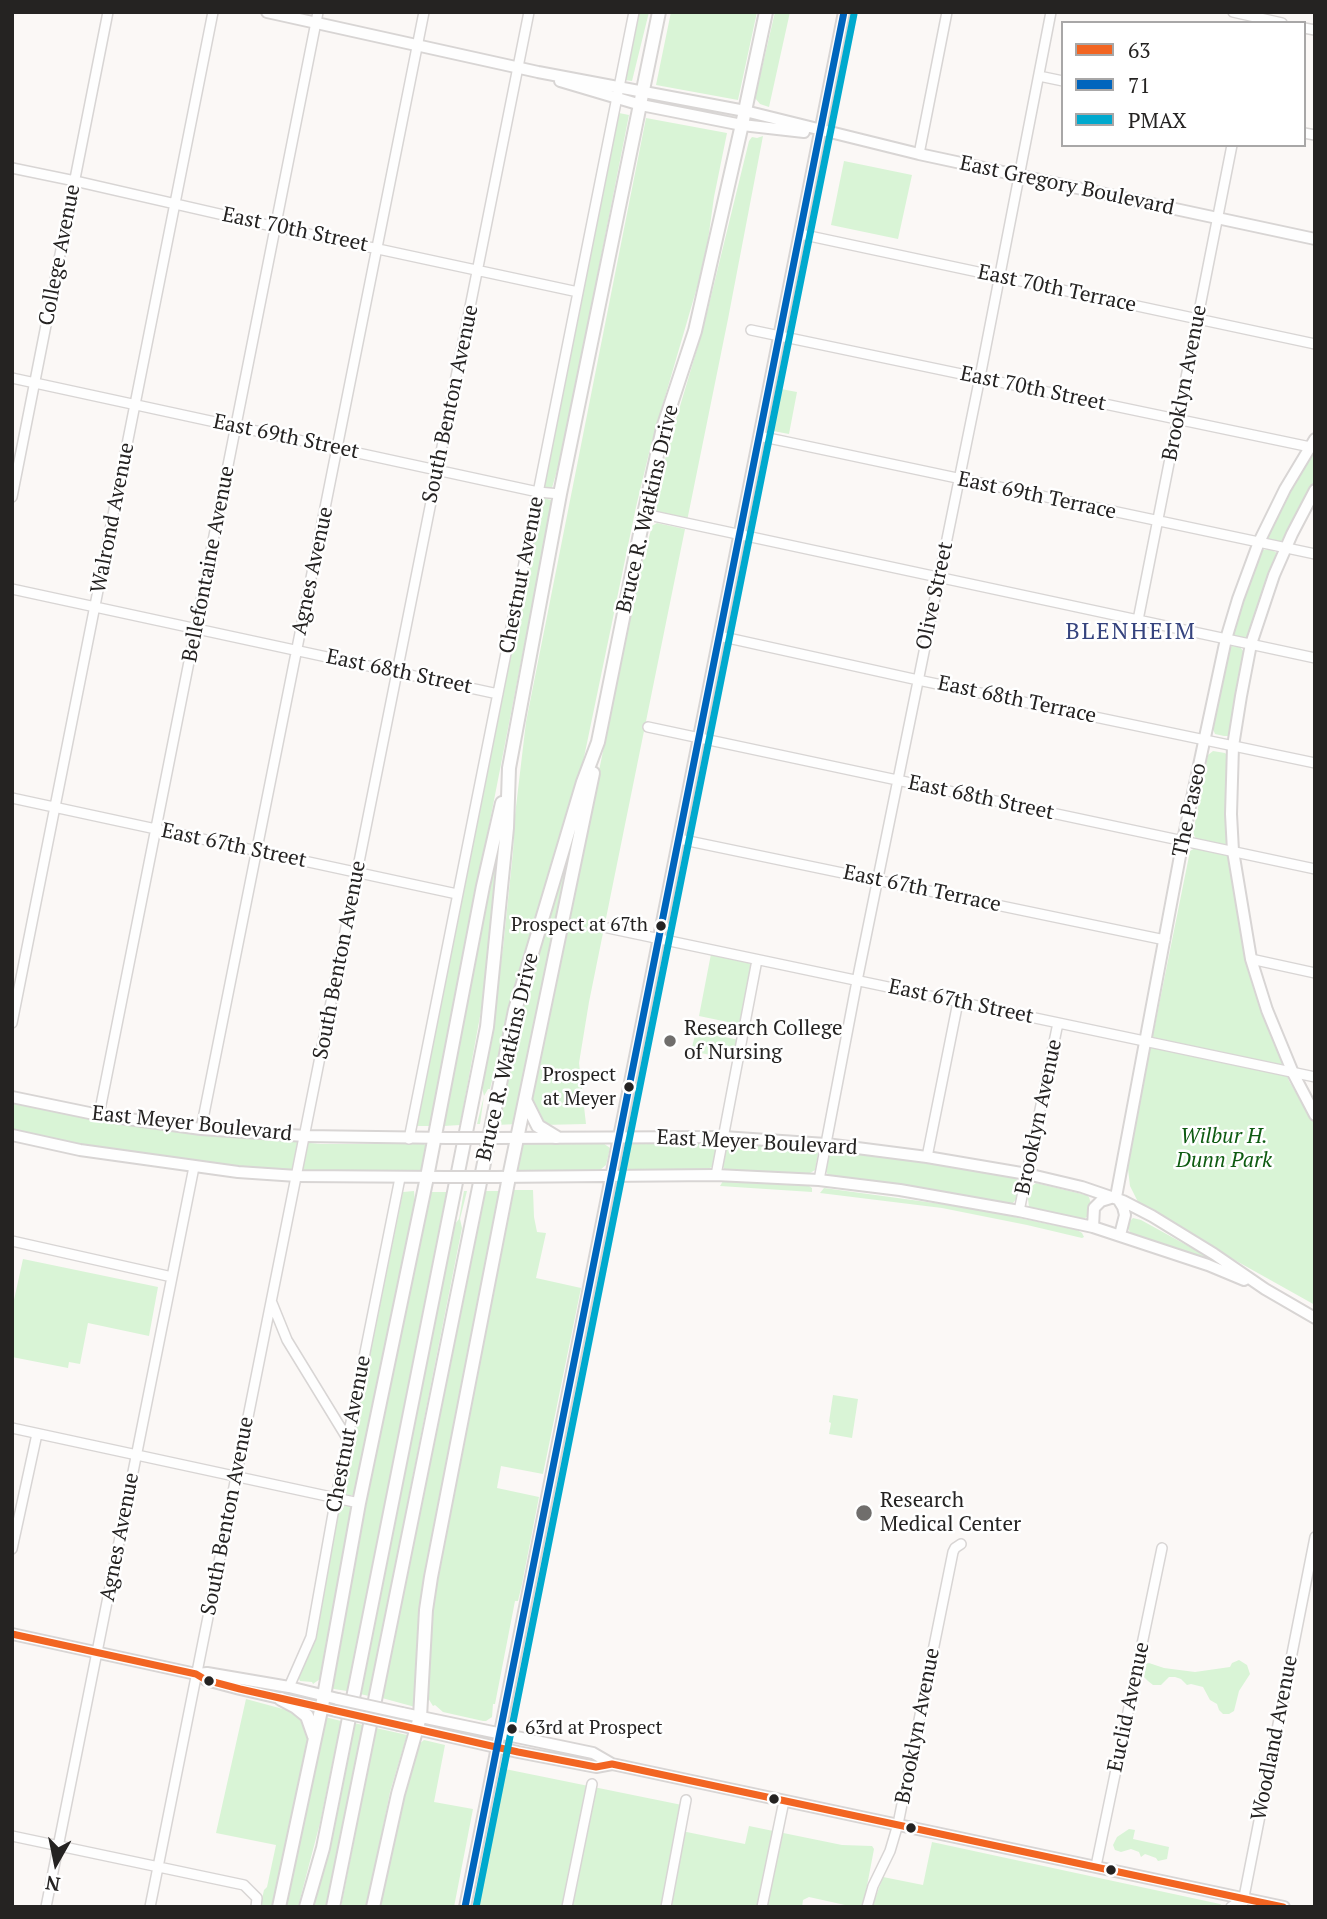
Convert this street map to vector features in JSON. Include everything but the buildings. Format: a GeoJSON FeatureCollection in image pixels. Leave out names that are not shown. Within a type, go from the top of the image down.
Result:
{"type":"FeatureCollection","features":[{"type":"Feature","properties":{"kind":"highway","name":"Bruce R. Watkins Drive"},"geometry":{"type":"LineString","coordinates":[[306,1907],[323,1847],[487,1027],[507,828],[509,768],[560,494],[659,12]]}},
{"type":"Feature","properties":{"kind":"highway","name":"Bruce R. Watkins Drive"},"geometry":{"type":"LineString","coordinates":[[333,1907],[515,1010],[583,782],[598,742],[663,428],[695,331],[766,12]]}},
{"type":"Feature","properties":{"kind":"highway"},"geometry":{"type":"LineString","coordinates":[[373,1907],[398,1794],[418,1723],[431,1577],[598,742]]}},
{"type":"Feature","properties":{"kind":"highway"},"geometry":{"type":"LineString","coordinates":[[279,1907],[427,1177],[483,886],[509,768]]}},
{"type":"Feature","properties":{"kind":"highway"},"geometry":{"type":"LineString","coordinates":[[526,1101],[538,1126],[556,1137]]}},
{"type":"Feature","properties":{"kind":"highway"},"geometry":{"type":"LineString","coordinates":[[281,1699],[307,1716],[314,1736]]}},
{"type":"Feature","properties":{"kind":"main road","name":"East Gregory Boulevard"},"geometry":{"type":"LineString","coordinates":[[267,12],[317,18],[417,46],[745,111],[919,154],[1315,239]]}},
{"type":"Feature","properties":{"kind":"main road"},"geometry":{"type":"LineString","coordinates":[[465,1907],[844,12]]}},
{"type":"Feature","properties":{"kind":"main road","name":"East Gregory Boulevard"},"geometry":{"type":"LineString","coordinates":[[538,72],[552,79],[641,105],[742,125],[805,132],[820,131]]}},
{"type":"Feature","properties":{"kind":"main road","name":"The Paseo"},"geometry":{"type":"LineString","coordinates":[[1116,1197],[1183,840],[1226,639],[1259,542],[1285,489],[1313,445]]}},
{"type":"Feature","properties":{"kind":"main road","name":"The Paseo"},"geometry":{"type":"LineString","coordinates":[[1315,489],[1285,548],[1251,644],[1233,746],[1231,814],[1233,851],[1251,959],[1267,1010],[1293,1073],[1315,1115]]}},
{"type":"Feature","properties":{"kind":"main road","name":"East Meyer Boulevard"},"geometry":{"type":"LineString","coordinates":[[12,1097],[99,1115],[201,1129],[305,1136],[409,1139],[723,1138],[825,1144],[927,1157],[1027,1174],[1116,1197],[1152,1216],[1315,1318]]}},
{"type":"Feature","properties":{"kind":"main road","name":"East Meyer Boulevard"},"geometry":{"type":"LineString","coordinates":[[12,1135],[80,1150],[194,1167],[297,1176],[400,1178],[716,1175],[819,1180],[900,1190],[1093,1227]]}},
{"type":"Feature","properties":{"kind":"main road"},"geometry":{"type":"LineString","coordinates":[[1116,1197],[1125,1215],[1120,1235],[1093,1227],[1093,1213],[1097,1204],[1116,1197]]}},
{"type":"Feature","properties":{"kind":"main road","name":"East Meyer Boulevard"},"geometry":{"type":"LineString","coordinates":[[1120,1235],[1208,1265],[1265,1289]]}},
{"type":"Feature","properties":{"kind":"main road"},"geometry":{"type":"LineString","coordinates":[[12,1634],[196,1674],[289,1687],[322,1702]]}},
{"type":"Feature","properties":{"kind":"main road"},"geometry":{"type":"LineString","coordinates":[[196,1674],[206,1680],[281,1699],[402,1713],[418,1723],[518,1752],[596,1768],[612,1764]]}},
{"type":"Feature","properties":{"kind":"main road"},"geometry":{"type":"LineString","coordinates":[[337,1705],[399,1725],[418,1723],[500,1732],[593,1753],[612,1764],[1096,1866],[1243,1902],[1284,1907]]}},
{"type":"Feature","properties":{"kind":"street","name":"College Avenue"},"geometry":{"type":"LineString","coordinates":[[12,497],[108,12]]}},
{"type":"Feature","properties":{"kind":"street","name":"Walrond Avenue"},"geometry":{"type":"LineString","coordinates":[[12,1023],[213,12]]}},
{"type":"Feature","properties":{"kind":"street","name":"Agnes Avenue"},"geometry":{"type":"LineString","coordinates":[[201,1129],[424,12]]}},
{"type":"Feature","properties":{"kind":"street","name":"South Benton Avenue"},"geometry":{"type":"LineString","coordinates":[[150,1907],[529,12]]}},
{"type":"Feature","properties":{"kind":"street","name":"Chestnut Avenue"},"geometry":{"type":"LineString","coordinates":[[409,1139],[634,12]]}},
{"type":"Feature","properties":{"kind":"street"},"geometry":{"type":"LineString","coordinates":[[919,154],[947,12]]}},
{"type":"Feature","properties":{"kind":"street","name":"Olive Street"},"geometry":{"type":"LineString","coordinates":[[819,1180],[1051,12]]}},
{"type":"Feature","properties":{"kind":"street"},"geometry":{"type":"LineString","coordinates":[[1233,12],[1257,17]]}},
{"type":"Feature","properties":{"kind":"street","name":"Bellefontaine Avenue"},"geometry":{"type":"LineString","coordinates":[[99,1115],[317,18]]}},
{"type":"Feature","properties":{"kind":"street"},"geometry":{"type":"LineString","coordinates":[[1039,76],[1061,81]]}},
{"type":"Feature","properties":{"kind":"street","name":"Brooklyn Avenue"},"geometry":{"type":"LineString","coordinates":[[1138,621],[1232,147]]}},
{"type":"Feature","properties":{"kind":"street","name":"East 70th Street"},"geometry":{"type":"LineString","coordinates":[[12,168],[276,228],[578,292]]}},
{"type":"Feature","properties":{"kind":"street","name":"East 70th Terrace"},"geometry":{"type":"LineString","coordinates":[[800,234],[1315,344]]}},
{"type":"Feature","properties":{"kind":"street","name":"East 70th Street"},"geometry":{"type":"LineString","coordinates":[[751,330],[1178,420],[1313,445]]}},
{"type":"Feature","properties":{"kind":"street","name":"East 69th Street"},"geometry":{"type":"LineString","coordinates":[[12,377],[538,492],[560,494]]}},
{"type":"Feature","properties":{"kind":"street","name":"East 69th Terrace"},"geometry":{"type":"LineString","coordinates":[[759,436],[1315,554]]}},
{"type":"Feature","properties":{"kind":"street"},"geometry":{"type":"LineString","coordinates":[[644,514],[1315,658]]}},
{"type":"Feature","properties":{"kind":"street","name":"East 68th Street"},"geometry":{"type":"LineString","coordinates":[[12,589],[498,694]]}},
{"type":"Feature","properties":{"kind":"street","name":"East 68th Terrace"},"geometry":{"type":"LineString","coordinates":[[719,636],[1315,763]]}},
{"type":"Feature","properties":{"kind":"street","name":"East 68th Street"},"geometry":{"type":"LineString","coordinates":[[648,727],[1315,869]]}},
{"type":"Feature","properties":{"kind":"street","name":"East 67th Street"},"geometry":{"type":"LineString","coordinates":[[12,798],[457,894]]}},
{"type":"Feature","properties":{"kind":"street","name":"East 67th Terrace"},"geometry":{"type":"LineString","coordinates":[[679,839],[1165,940]]}},
{"type":"Feature","properties":{"kind":"street","name":"East 67th Street"},"geometry":{"type":"LineString","coordinates":[[608,928],[1315,1077]]}},
{"type":"Feature","properties":{"kind":"street"},"geometry":{"type":"LineString","coordinates":[[1251,959],[1315,973]]}},
{"type":"Feature","properties":{"kind":"street"},"geometry":{"type":"LineString","coordinates":[[716,1175],[757,960]]}},
{"type":"Feature","properties":{"kind":"street"},"geometry":{"type":"LineString","coordinates":[[927,1157],[958,1002]]}},
{"type":"Feature","properties":{"kind":"street","name":"Brooklyn Avenue"},"geometry":{"type":"LineString","coordinates":[[1019,1211],[1058,1023]]}},
{"type":"Feature","properties":{"kind":"street","name":"Agnes Avenue"},"geometry":{"type":"LineString","coordinates":[[46,1907],[194,1167]]}},
{"type":"Feature","properties":{"kind":"street","name":"Chestnut Avenue"},"geometry":{"type":"LineString","coordinates":[[289,1687],[311,1637],[336,1497],[400,1178]]}},
{"type":"Feature","properties":{"kind":"street"},"geometry":{"type":"LineString","coordinates":[[12,1241],[172,1278]]}},
{"type":"Feature","properties":{"kind":"street"},"geometry":{"type":"LineString","coordinates":[[272,1301],[287,1340],[348,1438]]}},
{"type":"Feature","properties":{"kind":"street"},"geometry":{"type":"LineString","coordinates":[[12,1428],[359,1503]]}},
{"type":"Feature","properties":{"kind":"street"},"geometry":{"type":"LineString","coordinates":[[12,1549],[37,1434]]}},
{"type":"Feature","properties":{"kind":"street","name":"Woodland Avenue"},"geometry":{"type":"LineString","coordinates":[[1243,1902],[1315,1538]]}},
{"type":"Feature","properties":{"kind":"street","name":"Brooklyn Avenue"},"geometry":{"type":"LineString","coordinates":[[867,1907],[898,1824],[953,1552],[961,1544]]}},
{"type":"Feature","properties":{"kind":"street","name":"Euclid Avenue"},"geometry":{"type":"LineString","coordinates":[[1096,1866],[1163,1548]]}},
{"type":"Feature","properties":{"kind":"street"},"geometry":{"type":"LineString","coordinates":[[567,1907],[592,1784]]}},
{"type":"Feature","properties":{"kind":"street"},"geometry":{"type":"LineString","coordinates":[[666,1907],[686,1800]]}},
{"type":"Feature","properties":{"kind":"street"},"geometry":{"type":"LineString","coordinates":[[762,1907],[784,1801]]}},
{"type":"Feature","properties":{"kind":"street"},"geometry":{"type":"LineString","coordinates":[[12,1836],[244,1885],[257,1898],[256,1907]]}},
{"type":"Feature","properties":{"kind":"street"},"geometry":{"type":"LineString","coordinates":[[1231,1907],[1243,1902]]}},
{"type":"Feature","properties":{"kind":"green space"},"geometry":{"type":"Polygon","coordinates":[[[638,12],[649,12],[632,81],[625,80],[638,12]]]}},
{"type":"Feature","properties":{"kind":"green space"},"geometry":{"type":"Polygon","coordinates":[[[671,12],[757,12],[738,100],[656,85],[671,12]]]}},
{"type":"Feature","properties":{"kind":"green space"},"geometry":{"type":"Polygon","coordinates":[[[775,12],[790,12],[769,107],[760,104],[755,98],[775,12]]]}},
{"type":"Feature","properties":{"kind":"green space"},"geometry":{"type":"Polygon","coordinates":[[[619,113],[629,115],[563,449],[552,488],[543,489],[619,113]]]}},
{"type":"Feature","properties":{"kind":"green space"},"geometry":{"type":"Polygon","coordinates":[[[646,118],[727,133],[698,284],[651,445],[636,507],[582,767],[520,967],[490,1089],[484,1096],[482,1087],[503,948],[526,722],[646,118]]]}},
{"type":"Feature","properties":{"kind":"green space"},"geometry":{"type":"Polygon","coordinates":[[[763,136],[687,521],[652,512],[669,443],[703,329],[749,141],[752,137],[763,136]]]}},
{"type":"Feature","properties":{"kind":"green space"},"geometry":{"type":"Polygon","coordinates":[[[844,161],[912,175],[898,239],[831,225],[844,161]]]}},
{"type":"Feature","properties":{"kind":"green space"},"geometry":{"type":"Polygon","coordinates":[[[781,389],[797,392],[789,434],[773,431],[781,389]]]}},
{"type":"Feature","properties":{"kind":"green space"},"geometry":{"type":"Polygon","coordinates":[[[1315,454],[1315,480],[1283,540],[1270,540],[1267,535],[1285,497],[1315,454]]]}},
{"type":"Feature","properties":{"kind":"green space"},"geometry":{"type":"Polygon","coordinates":[[[544,498],[552,503],[431,1123],[430,1126],[416,1126],[540,501],[544,498]]]}},
{"type":"Feature","properties":{"kind":"green space"},"geometry":{"type":"Polygon","coordinates":[[[657,523],[685,529],[589,1002],[579,1063],[586,1124],[542,1125],[531,1100],[640,571],[652,526],[657,523]]]}},
{"type":"Feature","properties":{"kind":"green space"},"geometry":{"type":"Polygon","coordinates":[[[1270,549],[1277,553],[1277,557],[1248,637],[1234,637],[1232,635],[1243,597],[1262,550],[1270,549]]]}},
{"type":"Feature","properties":{"kind":"green space"},"geometry":{"type":"Polygon","coordinates":[[[1240,647],[1244,652],[1230,733],[1224,736],[1215,734],[1212,727],[1229,648],[1240,647]]]}},
{"type":"Feature","properties":{"kind":"green space"},"geometry":{"type":"Polygon","coordinates":[[[1213,751],[1225,753],[1229,757],[1228,844],[1225,845],[1196,839],[1193,833],[1208,755],[1213,751]]]}},
{"type":"Feature","properties":{"kind":"green space"},"geometry":{"type":"Polygon","coordinates":[[[500,834],[481,1011],[460,1125],[444,1126],[460,1023],[500,834]]]}},
{"type":"Feature","properties":{"kind":"green space"},"geometry":{"type":"Polygon","coordinates":[[[571,846],[517,1124],[496,1125],[521,1014],[571,846]]]}},
{"type":"Feature","properties":{"kind":"green space","name":"Wilbur H. Dunn Park"},"geometry":{"type":"Polygon","coordinates":[[[1195,848],[1229,857],[1248,970],[1289,1081],[1315,1124],[1315,1305],[1147,1211],[1138,1202],[1130,1186],[1129,1154],[1190,851],[1195,848]]]}},
{"type":"Feature","properties":{"kind":"green space"},"geometry":{"type":"Polygon","coordinates":[[[711,954],[752,964],[742,1025],[699,1016],[711,954]]]}},
{"type":"Feature","properties":{"kind":"green space"},"geometry":{"type":"Polygon","coordinates":[[[696,1031],[739,1040],[735,1060],[691,1051],[696,1031]]]}},
{"type":"Feature","properties":{"kind":"green space"},"geometry":{"type":"Polygon","coordinates":[[[484,1096],[480,1124],[477,1124],[484,1096]]]}},
{"type":"Feature","properties":{"kind":"green space"},"geometry":{"type":"Polygon","coordinates":[[[12,1101],[162,1129],[321,1144],[424,1144],[428,1147],[423,1174],[262,1170],[81,1146],[12,1132],[12,1101]]]}},
{"type":"Feature","properties":{"kind":"green space"},"geometry":{"type":"Polygon","coordinates":[[[603,1143],[610,1148],[606,1165],[600,1170],[517,1170],[523,1144],[603,1143]]]}},
{"type":"Feature","properties":{"kind":"green space"},"geometry":{"type":"Polygon","coordinates":[[[630,1143],[712,1143],[716,1147],[713,1166],[707,1170],[624,1169],[622,1166],[625,1148],[630,1143]]]}},
{"type":"Feature","properties":{"kind":"green space"},"geometry":{"type":"Polygon","coordinates":[[[729,1143],[813,1148],[818,1154],[815,1170],[807,1175],[724,1169],[722,1164],[725,1147],[729,1143]]]}},
{"type":"Feature","properties":{"kind":"green space"},"geometry":{"type":"Polygon","coordinates":[[[834,1151],[905,1159],[1014,1177],[1020,1182],[1017,1198],[1010,1204],[919,1188],[831,1177],[826,1171],[829,1155],[834,1151]]]}},
{"type":"Feature","properties":{"kind":"green space"},"geometry":{"type":"Polygon","coordinates":[[[723,1181],[809,1186],[812,1192],[720,1186],[723,1181]]]}},
{"type":"Feature","properties":{"kind":"green space"},"geometry":{"type":"Polygon","coordinates":[[[1036,1183],[1089,1197],[1091,1204],[1087,1217],[1081,1220],[1029,1207],[1031,1187],[1036,1183]]]}},
{"type":"Feature","properties":{"kind":"green space"},"geometry":{"type":"Polygon","coordinates":[[[824,1188],[971,1208],[1077,1230],[1084,1237],[942,1208],[820,1193],[824,1188]]]}},
{"type":"Feature","properties":{"kind":"green space"},"geometry":{"type":"Polygon","coordinates":[[[514,1190],[533,1190],[537,1232],[546,1233],[536,1278],[581,1288],[543,1474],[501,1466],[497,1488],[539,1497],[492,1717],[483,1721],[443,1712],[433,1706],[428,1698],[430,1609],[514,1190]]]}},
{"type":"Feature","properties":{"kind":"green space"},"geometry":{"type":"Polygon","coordinates":[[[414,1191],[415,1203],[358,1490],[356,1495],[345,1496],[342,1493],[403,1192],[414,1191]]]}},
{"type":"Feature","properties":{"kind":"green space"},"geometry":{"type":"Polygon","coordinates":[[[464,1191],[467,1191],[460,1219],[462,1228],[369,1696],[360,1694],[451,1241],[459,1219],[464,1191]]]}},
{"type":"Feature","properties":{"kind":"green space"},"geometry":{"type":"Polygon","coordinates":[[[483,1191],[500,1191],[488,1246],[415,1707],[382,1698],[483,1191]]]}},
{"type":"Feature","properties":{"kind":"green space"},"geometry":{"type":"Polygon","coordinates":[[[427,1192],[447,1192],[347,1691],[334,1689],[332,1688],[349,1585],[427,1192]]]}},
{"type":"Feature","properties":{"kind":"green space"},"geometry":{"type":"Polygon","coordinates":[[[1133,1218],[1210,1258],[1208,1260],[1135,1235],[1128,1228],[1128,1223],[1133,1218]]]}},
{"type":"Feature","properties":{"kind":"green space"},"geometry":{"type":"Polygon","coordinates":[[[23,1259],[158,1287],[149,1336],[88,1323],[80,1364],[69,1362],[68,1368],[12,1357],[12,1309],[23,1259]]]}},
{"type":"Feature","properties":{"kind":"green space"},"geometry":{"type":"Polygon","coordinates":[[[833,1395],[858,1399],[852,1438],[829,1434],[833,1395]]]}},
{"type":"Feature","properties":{"kind":"green space"},"geometry":{"type":"Polygon","coordinates":[[[343,1503],[352,1507],[322,1673],[320,1679],[313,1684],[300,1681],[298,1677],[329,1562],[339,1507],[343,1503]]]}},
{"type":"Feature","properties":{"kind":"green space"},"geometry":{"type":"Polygon","coordinates":[[[1239,1660],[1247,1665],[1250,1674],[1239,1691],[1234,1711],[1229,1714],[1223,1714],[1219,1710],[1203,1687],[1187,1685],[1175,1677],[1169,1677],[1161,1685],[1153,1685],[1142,1675],[1141,1670],[1144,1664],[1149,1663],[1195,1672],[1230,1667],[1239,1660]]]}},
{"type":"Feature","properties":{"kind":"green space"},"geometry":{"type":"Polygon","coordinates":[[[246,1699],[294,1712],[309,1733],[276,1907],[260,1907],[276,1845],[216,1833],[246,1699]]]}},
{"type":"Feature","properties":{"kind":"green space"},"geometry":{"type":"Polygon","coordinates":[[[325,1717],[341,1721],[320,1823],[298,1907],[284,1907],[325,1717]]]}},
{"type":"Feature","properties":{"kind":"green space"},"geometry":{"type":"Polygon","coordinates":[[[354,1723],[363,1725],[328,1907],[312,1907],[354,1723]]]}},
{"type":"Feature","properties":{"kind":"green space"},"geometry":{"type":"Polygon","coordinates":[[[376,1728],[407,1735],[390,1792],[367,1907],[341,1907],[376,1728]]]}},
{"type":"Feature","properties":{"kind":"green space"},"geometry":{"type":"Polygon","coordinates":[[[424,1740],[445,1745],[434,1802],[473,1809],[454,1907],[376,1907],[383,1869],[418,1745],[424,1740]]]}},
{"type":"Feature","properties":{"kind":"green space"},"geometry":{"type":"Polygon","coordinates":[[[505,1769],[682,1805],[677,1830],[745,1844],[749,1826],[842,1845],[872,1846],[874,1849],[863,1907],[809,1897],[803,1900],[802,1907],[476,1907],[505,1769]]]}},
{"type":"Feature","properties":{"kind":"green space"},"geometry":{"type":"Polygon","coordinates":[[[1129,1829],[1135,1830],[1133,1839],[1169,1847],[1167,1859],[1158,1861],[1145,1854],[1141,1857],[1139,1852],[1131,1849],[1121,1852],[1115,1850],[1113,1845],[1117,1837],[1129,1829]]]}},
{"type":"Feature","properties":{"kind":"green space"},"geometry":{"type":"Polygon","coordinates":[[[932,1842],[1224,1907],[872,1907],[883,1877],[923,1885],[932,1842]]]}},
{"type":"Feature","properties":{"kind":"transit line","name":"71"},"geometry":{"type":"LineString","coordinates":[[465,1907],[844,12]]}},
{"type":"Feature","properties":{"kind":"transit line","name":"PMAX"},"geometry":{"type":"LineString","coordinates":[[476,1907],[854,14]]}},
{"type":"Feature","properties":{"kind":"transit line","name":"63"},"geometry":{"type":"LineString","coordinates":[[12,1634],[196,1674],[206,1680],[240,1689],[518,1752],[596,1767],[612,1764],[1283,1907]]}},
{"type":"Feature","properties":{"kind":"place","name":"Prospect at 67th"},"geometry":{"type":"Point","coordinates":[661,926]}},
{"type":"Feature","properties":{"kind":"place","name":"Research College of Nursing"},"geometry":{"type":"Point","coordinates":[670,1041]}},
{"type":"Feature","properties":{"kind":"place","name":"Prospect at Meyer"},"geometry":{"type":"Point","coordinates":[629,1087]}},
{"type":"Feature","properties":{"kind":"place","name":"Research Medical Center"},"geometry":{"type":"Point","coordinates":[864,1513]}},
{"type":"Feature","properties":{"kind":"place","name":"63rd at Prospect"},"geometry":{"type":"Point","coordinates":[512,1729]}},
{"type":"Feature","properties":{"kind":"district","name":"BLENHEIM"},"geometry":{"type":"Point","coordinates":[1131,632]}}]}
